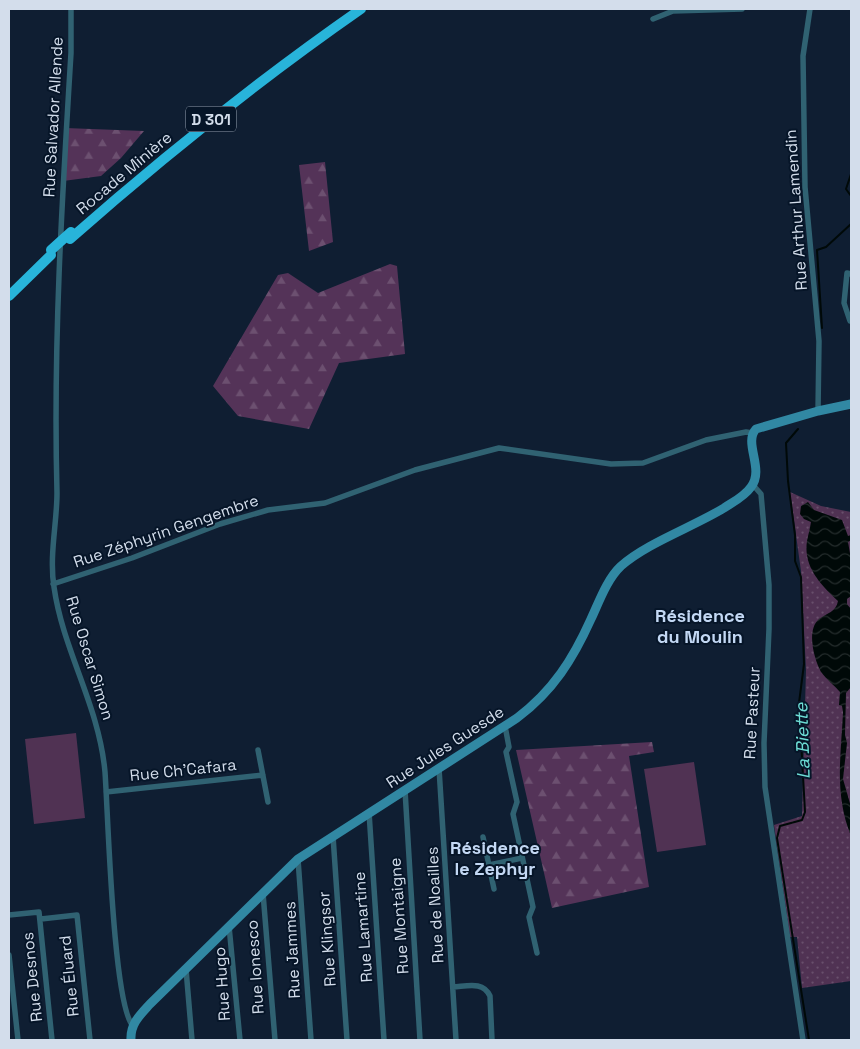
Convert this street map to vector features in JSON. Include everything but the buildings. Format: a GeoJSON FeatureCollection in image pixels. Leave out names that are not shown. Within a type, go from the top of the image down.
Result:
{"type":"FeatureCollection","features":[{"type":"Feature","properties":{"kind":"highway","name":"Rocade Minière"},"geometry":{"type":"LineString","coordinates":[[9,290],[156,157],[211,112],[351,9]]}},
{"type":"Feature","properties":{"kind":"highway","name":"Rocade Minière"},"geometry":{"type":"LineString","coordinates":[[70,235],[222,111],[361,9]]}},
{"type":"Feature","properties":{"kind":"highway","name":"Rocade Minière"},"geometry":{"type":"LineString","coordinates":[[9,296],[51,253]]}},
{"type":"Feature","properties":{"kind":"main road"},"geometry":{"type":"LineString","coordinates":[[753,433],[771,424],[851,404]]}},
{"type":"Feature","properties":{"kind":"main road","name":"Rue Pasteur"},"geometry":{"type":"LineString","coordinates":[[753,433],[752,443],[756,474],[753,485]]}},
{"type":"Feature","properties":{"kind":"main road","name":"Rue Jules Guesde"},"geometry":{"type":"LineString","coordinates":[[133,1026],[150,1004],[298,859],[505,726],[540,700],[560,678],[574,655],[606,588],[621,566],[645,550],[716,513],[740,498],[753,485]]}},
{"type":"Feature","properties":{"kind":"main road"},"geometry":{"type":"LineString","coordinates":[[131,1040],[133,1026]]}},
{"type":"Feature","properties":{"kind":"street","name":"Rue Salvador Allende"},"geometry":{"type":"LineString","coordinates":[[58,266],[71,53],[71,9]]}},
{"type":"Feature","properties":{"kind":"street"},"geometry":{"type":"LineString","coordinates":[[653,19],[673,11],[742,9]]}},
{"type":"Feature","properties":{"kind":"street","name":"Rue Arthur Lamendin"},"geometry":{"type":"LineString","coordinates":[[810,9],[803,56],[804,169],[818,328],[818,411]]}},
{"type":"Feature","properties":{"kind":"street","name":"Rue Oscar Simon"},"geometry":{"type":"LineString","coordinates":[[58,266],[54,451],[57,494],[53,584],[60,615],[96,720],[102,751],[118,966],[127,1018],[133,1026]]}},
{"type":"Feature","properties":{"kind":"street"},"geometry":{"type":"LineString","coordinates":[[850,320],[844,303],[847,273],[851,274]]}},
{"type":"Feature","properties":{"kind":"street","name":"Rue Zéphyrin Gengembre"},"geometry":{"type":"LineString","coordinates":[[53,584],[132,558],[220,524],[268,510],[326,503],[415,470],[499,448],[611,464],[643,463],[706,440],[746,432],[753,433]]}},
{"type":"Feature","properties":{"kind":"street","name":"Rue Pasteur"},"geometry":{"type":"LineString","coordinates":[[753,485],[762,494],[769,585],[769,672],[764,743],[765,787],[803,1040]]}},
{"type":"Feature","properties":{"kind":"street"},"geometry":{"type":"LineString","coordinates":[[505,726],[509,747],[506,752],[517,802],[513,814],[532,907],[529,917],[537,953]]}},
{"type":"Feature","properties":{"kind":"street","name":"Rue Ch'Cafara"},"geometry":{"type":"LineString","coordinates":[[258,750],[268,802]]}},
{"type":"Feature","properties":{"kind":"street","name":"Rue de Noailles"},"geometry":{"type":"LineString","coordinates":[[439,768],[456,1040]]}},
{"type":"Feature","properties":{"kind":"street","name":"Rue Ch'Cafara"},"geometry":{"type":"LineString","coordinates":[[106,792],[263,775]]}},
{"type":"Feature","properties":{"kind":"street","name":"Rue Montaigne"},"geometry":{"type":"LineString","coordinates":[[405,790],[420,1040]]}},
{"type":"Feature","properties":{"kind":"street","name":"Rue Lamartine"},"geometry":{"type":"LineString","coordinates":[[370,812],[384,1040]]}},
{"type":"Feature","properties":{"kind":"street","name":"Rue Klingsor"},"geometry":{"type":"LineString","coordinates":[[333,835],[347,1040]]}},
{"type":"Feature","properties":{"kind":"street"},"geometry":{"type":"LineString","coordinates":[[483,837],[494,889]]}},
{"type":"Feature","properties":{"kind":"street"},"geometry":{"type":"LineString","coordinates":[[489,865],[522,858]]}},
{"type":"Feature","properties":{"kind":"street","name":"Rue Jammes"},"geometry":{"type":"LineString","coordinates":[[298,859],[311,1040]]}},
{"type":"Feature","properties":{"kind":"street","name":"Rue Ionesco"},"geometry":{"type":"LineString","coordinates":[[263,893],[274,1040]]}},
{"type":"Feature","properties":{"kind":"street","name":"Rue Desnos"},"geometry":{"type":"LineString","coordinates":[[9,915],[39,912],[52,1040]]}},
{"type":"Feature","properties":{"kind":"street","name":"Rue Éluard"},"geometry":{"type":"LineString","coordinates":[[40,919],[77,915],[90,1040]]}},
{"type":"Feature","properties":{"kind":"street","name":"Rue Hugo"},"geometry":{"type":"LineString","coordinates":[[229,926],[240,1040]]}},
{"type":"Feature","properties":{"kind":"street"},"geometry":{"type":"LineString","coordinates":[[9,954],[18,1040]]}},
{"type":"Feature","properties":{"kind":"street"},"geometry":{"type":"LineString","coordinates":[[186,969],[192,1040]]}},
{"type":"Feature","properties":{"kind":"street"},"geometry":{"type":"LineString","coordinates":[[454,987],[479,985],[488,991],[490,996],[492,1040]]}},
{"type":"Feature","properties":{"kind":"green space"},"geometry":{"type":"Polygon","coordinates":[[[65,128],[144,131],[121,158],[101,176],[63,181],[65,128]]]}},
{"type":"Feature","properties":{"kind":"green space"},"geometry":{"type":"Polygon","coordinates":[[[325,162],[333,242],[309,251],[299,165],[325,162]]]}},
{"type":"Feature","properties":{"kind":"green space"},"geometry":{"type":"Polygon","coordinates":[[[390,264],[397,266],[405,354],[339,363],[309,429],[238,416],[213,386],[278,275],[288,273],[318,293],[390,264]]]}},
{"type":"Feature","properties":{"kind":"green space"},"geometry":{"type":"Polygon","coordinates":[[[652,742],[654,752],[629,756],[649,887],[552,908],[516,750],[652,742]]]}},
{"type":"Feature","properties":{"kind":"shaded area"},"geometry":{"type":"Polygon","coordinates":[[[790,492],[821,506],[851,512],[851,981],[802,988],[797,937],[790,937],[774,825],[802,816],[806,670],[801,571],[790,492]]]}},
{"type":"Feature","properties":{"kind":"shaded area"},"geometry":{"type":"Polygon","coordinates":[[[76,733],[85,818],[34,824],[25,739],[76,733]]]}},
{"type":"Feature","properties":{"kind":"shaded area"},"geometry":{"type":"Polygon","coordinates":[[[694,762],[706,845],[657,852],[644,769],[694,762]]]}},
{"type":"Feature","properties":{"kind":"water"},"geometry":{"type":"Polygon","coordinates":[[[808,502],[814,510],[842,520],[848,536],[851,535],[851,540],[848,542],[851,559],[851,596],[847,599],[847,604],[851,609],[851,687],[846,693],[845,735],[847,743],[843,779],[851,807],[851,836],[842,805],[840,790],[843,712],[842,706],[839,705],[840,692],[821,672],[812,645],[815,624],[833,610],[838,601],[825,589],[815,575],[808,559],[806,550],[811,522],[804,519],[800,514],[801,506],[808,502]]]}},
{"type":"Feature","properties":{"kind":"waterway","name":"La Biette"},"geometry":{"type":"LineString","coordinates":[[851,174],[846,189],[851,196]]}},
{"type":"Feature","properties":{"kind":"waterway","name":"La Biette"},"geometry":{"type":"LineString","coordinates":[[822,328],[817,250],[826,247],[851,224]]}},
{"type":"Feature","properties":{"kind":"waterway","name":"La Biette"},"geometry":{"type":"LineString","coordinates":[[798,429],[786,443],[788,481],[795,535],[795,561],[801,577],[804,664],[799,703],[805,812],[802,820],[780,826],[777,838],[809,1040]]}},
{"type":"Feature","properties":{"kind":"district","name":"Résidence du Moulin"},"geometry":{"type":"Point","coordinates":[700,625]}},
{"type":"Feature","properties":{"kind":"district","name":"Résidence le Zephyr"},"geometry":{"type":"Point","coordinates":[495,858]}}]}
